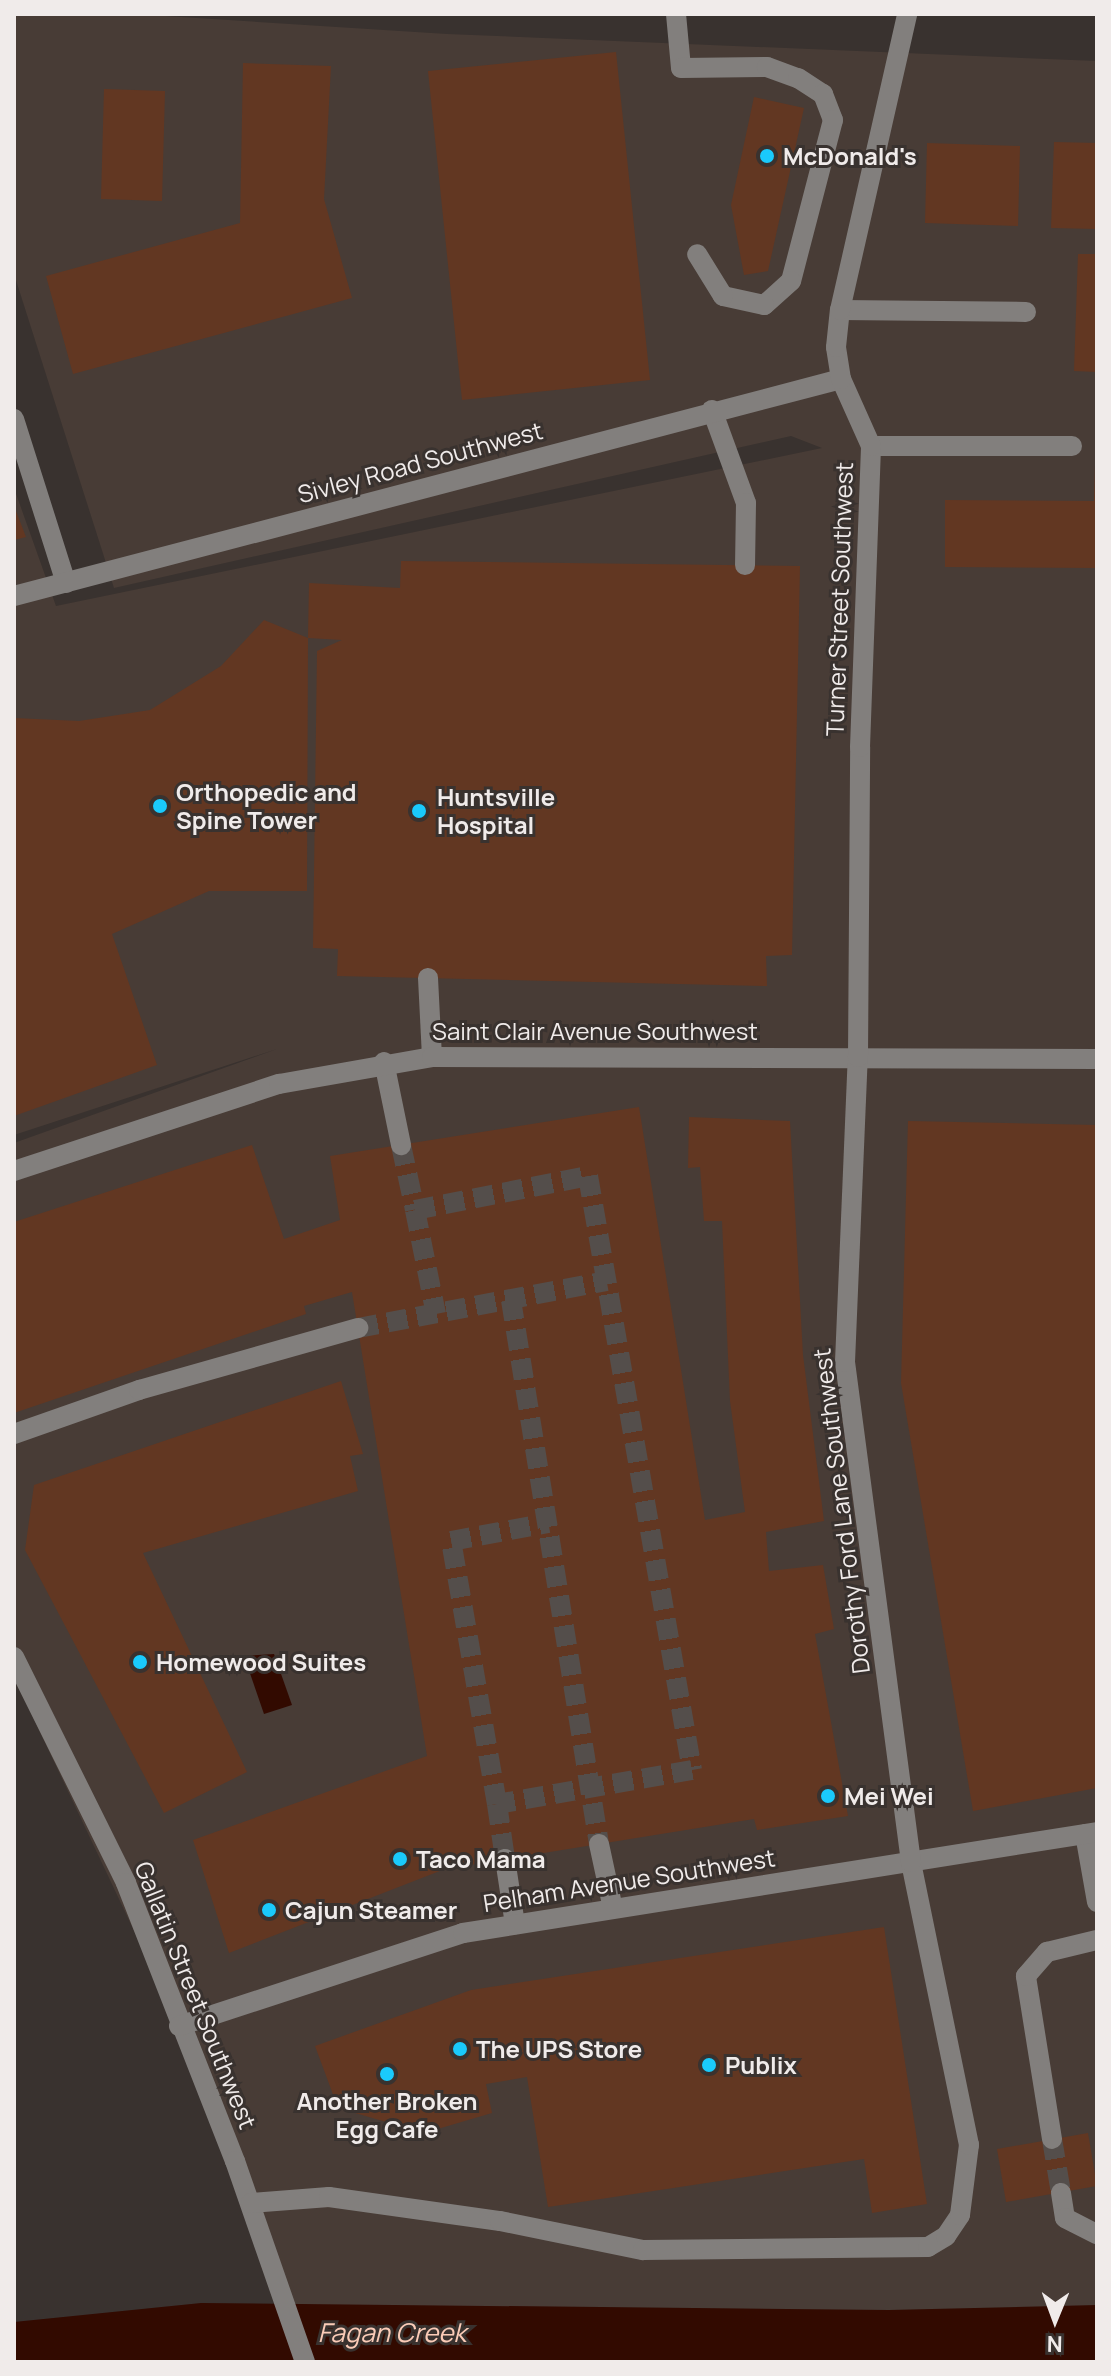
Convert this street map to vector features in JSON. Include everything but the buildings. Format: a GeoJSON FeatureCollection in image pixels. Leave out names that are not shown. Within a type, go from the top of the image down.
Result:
{"type":"FeatureCollection","features":[{"type":"Feature","properties":{"kind":"street"},"geometry":{"type":"LineString","coordinates":[[676,14],[681,68],[767,67],[788,74],[823,94],[833,120],[791,281],[764,305],[723,296],[697,254]]}},
{"type":"Feature","properties":{"kind":"street","name":"Turner Street Southwest"},"geometry":{"type":"LineString","coordinates":[[858,1057],[860,747],[871,446],[841,379],[836,347],[840,310],[907,14]]}},
{"type":"Feature","properties":{"kind":"street"},"geometry":{"type":"LineString","coordinates":[[840,310],[1026,312]]}},
{"type":"Feature","properties":{"kind":"street","name":"Sivley Road Southwest"},"geometry":{"type":"LineString","coordinates":[[14,596],[712,410],[841,379]]}},
{"type":"Feature","properties":{"kind":"street"},"geometry":{"type":"LineString","coordinates":[[712,410],[746,503],[745,565]]}},
{"type":"Feature","properties":{"kind":"street"},"geometry":{"type":"LineString","coordinates":[[14,419],[66,583]]}},
{"type":"Feature","properties":{"kind":"street"},"geometry":{"type":"LineString","coordinates":[[871,446],[1072,446]]}},
{"type":"Feature","properties":{"kind":"street"},"geometry":{"type":"LineString","coordinates":[[428,978],[432,1057]]}},
{"type":"Feature","properties":{"kind":"street","name":"Saint Clair Avenue Southwest"},"geometry":{"type":"LineString","coordinates":[[14,1171],[279,1084],[384,1062],[432,1057],[1097,1059]]}},
{"type":"Feature","properties":{"kind":"street","name":"Dorothy Ford Lane Southwest"},"geometry":{"type":"LineString","coordinates":[[251,2203],[329,2197],[500,2221],[643,2250],[928,2247],[946,2236],[960,2215],[969,2145],[911,1862],[845,1362],[858,1057]]}},
{"type":"Feature","properties":{"kind":"street"},"geometry":{"type":"LineString","coordinates":[[384,1062],[401,1145]]}},
{"type":"Feature","properties":{"kind":"street"},"geometry":{"type":"LineString","coordinates":[[14,1434],[139,1390],[358,1328]]}},
{"type":"Feature","properties":{"kind":"street","name":"Gallatin Street Southwest"},"geometry":{"type":"LineString","coordinates":[[14,1657],[126,1883],[179,2026],[251,2203],[305,2362]]}},
{"type":"Feature","properties":{"kind":"street"},"geometry":{"type":"LineString","coordinates":[[1091,1833],[1097,1902]]}},
{"type":"Feature","properties":{"kind":"street","name":"Pelham Avenue Southwest"},"geometry":{"type":"LineString","coordinates":[[179,2026],[463,1933],[1091,1833]]}},
{"type":"Feature","properties":{"kind":"street"},"geometry":{"type":"LineString","coordinates":[[599,1844],[613,1909]]}},
{"type":"Feature","properties":{"kind":"street"},"geometry":{"type":"LineString","coordinates":[[505,1859],[515,1924]]}},
{"type":"Feature","properties":{"kind":"street"},"geometry":{"type":"LineString","coordinates":[[1052,2139],[1026,1976],[1047,1952],[1097,1940]]}},
{"type":"Feature","properties":{"kind":"street"},"geometry":{"type":"LineString","coordinates":[[1061,2193],[1065,2218],[1097,2234]]}},
{"type":"Feature","properties":{"kind":"shaded area"},"geometry":{"type":"Polygon","coordinates":[[[14,14],[134,14],[447,34],[1097,61],[1097,2362],[308,2362],[179,2026],[14,1677],[14,1143],[277,1049],[14,1135],[14,488],[56,606],[822,448],[791,436],[114,588],[14,274],[14,14]]]}},
{"type":"Feature","properties":{"kind":"water"},"geometry":{"type":"Polygon","coordinates":[[[274,1654],[292,1705],[264,1714],[244,1656],[274,1654]]]}},
{"type":"Feature","properties":{"kind":"water","name":"Fagan Creek"},"geometry":{"type":"Polygon","coordinates":[[[201,2303],[889,2310],[1097,2305],[1097,2362],[14,2362],[14,2322],[201,2303]]]}},
{"type":"Feature","properties":{"kind":"tunnel"},"geometry":{"type":"LineString","coordinates":[[401,1145],[415,1210],[588,1176],[692,1770],[497,1804],[505,1859]]}},
{"type":"Feature","properties":{"kind":"tunnel"},"geometry":{"type":"LineString","coordinates":[[415,1210],[436,1314]]}},
{"type":"Feature","properties":{"kind":"tunnel"},"geometry":{"type":"LineString","coordinates":[[358,1328],[607,1281]]}},
{"type":"Feature","properties":{"kind":"tunnel"},"geometry":{"type":"LineString","coordinates":[[511,1300],[599,1844]]}},
{"type":"Feature","properties":{"kind":"tunnel"},"geometry":{"type":"LineString","coordinates":[[497,1804],[451,1541],[548,1523]]}},
{"type":"Feature","properties":{"kind":"tunnel"},"geometry":{"type":"LineString","coordinates":[[1052,2139],[1061,2193]]}},
{"type":"Feature","properties":{"kind":"place","name":"McDonald's"},"geometry":{"type":"Point","coordinates":[767,156]}},
{"type":"Feature","properties":{"kind":"place","name":"Orthopedic and Spine Tower"},"geometry":{"type":"Point","coordinates":[160,806]}},
{"type":"Feature","properties":{"kind":"place","name":"Huntsville Hospital"},"geometry":{"type":"Point","coordinates":[419,811]}},
{"type":"Feature","properties":{"kind":"place","name":"Homewood Suites"},"geometry":{"type":"Point","coordinates":[140,1662]}},
{"type":"Feature","properties":{"kind":"place","name":"Mei Wei"},"geometry":{"type":"Point","coordinates":[828,1796]}},
{"type":"Feature","properties":{"kind":"place","name":"Taco Mama"},"geometry":{"type":"Point","coordinates":[400,1859]}},
{"type":"Feature","properties":{"kind":"place","name":"Cajun Steamer"},"geometry":{"type":"Point","coordinates":[269,1910]}},
{"type":"Feature","properties":{"kind":"place","name":"The UPS Store"},"geometry":{"type":"Point","coordinates":[460,2049]}},
{"type":"Feature","properties":{"kind":"place","name":"Publix"},"geometry":{"type":"Point","coordinates":[709,2065]}},
{"type":"Feature","properties":{"kind":"place","name":"Another Broken Egg Cafe"},"geometry":{"type":"Point","coordinates":[387,2074]}}]}
